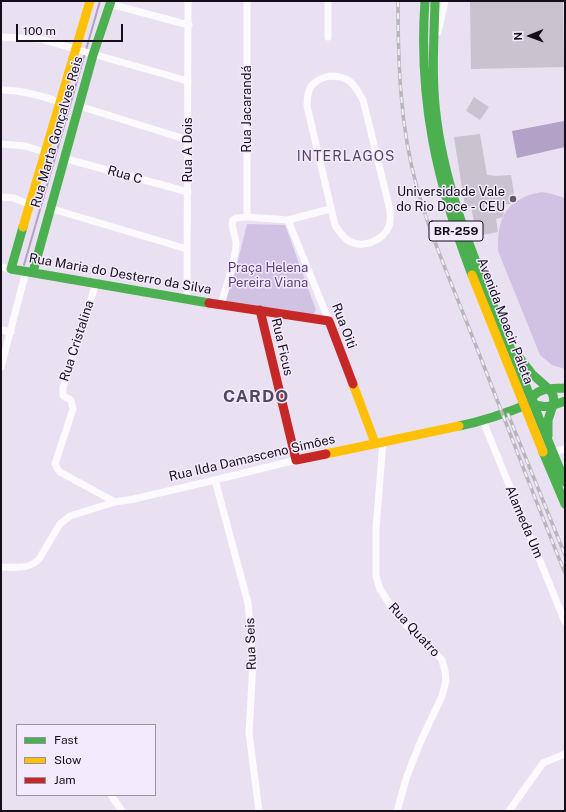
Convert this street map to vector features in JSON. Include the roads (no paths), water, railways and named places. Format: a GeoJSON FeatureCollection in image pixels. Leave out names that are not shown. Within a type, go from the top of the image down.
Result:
{"type":"FeatureCollection","features":[{"type":"Feature","properties":{"kind":"street","name":"Rua Marta Gonçalves Reis"},"geometry":{"type":"LineString","coordinates":[[11,269],[44,152],[90,1]]}},
{"type":"Feature","properties":{"kind":"street","name":"Rua A Dois"},"geometry":{"type":"LineString","coordinates":[[187,299],[188,1]]}},
{"type":"Feature","properties":{"kind":"street","name":"Rua Jacarandá"},"geometry":{"type":"LineString","coordinates":[[247,1],[247,217]]}},
{"type":"Feature","properties":{"kind":"street"},"geometry":{"type":"LineString","coordinates":[[328,1],[328,37]]}},
{"type":"Feature","properties":{"kind":"street","name":"Avenida Moacir Paleta"},"geometry":{"type":"LineString","coordinates":[[425,1],[425,87],[431,135],[438,171],[452,220],[478,289],[528,404],[565,504]]}},
{"type":"Feature","properties":{"kind":"street","name":"Avenida Moacir Paleta"},"geometry":{"type":"LineString","coordinates":[[435,1],[433,88],[442,153],[449,179],[476,263],[510,344],[528,404],[548,436],[565,482]]}},
{"type":"Feature","properties":{"kind":"street"},"geometry":{"type":"LineString","coordinates":[[433,49],[445,1]]}},
{"type":"Feature","properties":{"kind":"street","name":"Rua Marta Gonçalves Reis"},"geometry":{"type":"LineString","coordinates":[[29,272],[50,208],[93,55],[111,3]]}},
{"type":"Feature","properties":{"kind":"street"},"geometry":{"type":"LineString","coordinates":[[111,3],[188,25]]}},
{"type":"Feature","properties":{"kind":"street"},"geometry":{"type":"LineString","coordinates":[[1,37],[40,39],[188,82]]}},
{"type":"Feature","properties":{"kind":"street"},"geometry":{"type":"LineString","coordinates":[[329,76],[339,76],[348,79],[355,86],[363,100],[390,210],[389,225],[385,234],[376,241],[363,245],[351,242],[344,238],[335,225],[330,209],[307,106],[307,94],[312,85],[319,79],[329,76]]}},
{"type":"Feature","properties":{"kind":"street"},"geometry":{"type":"LineString","coordinates":[[1,90],[20,91],[35,94],[59,102]]}},
{"type":"Feature","properties":{"kind":"street"},"geometry":{"type":"LineString","coordinates":[[79,106],[188,140]]}},
{"type":"Feature","properties":{"kind":"street"},"geometry":{"type":"LineString","coordinates":[[1,144],[25,146],[44,152]]}},
{"type":"Feature","properties":{"kind":"street","name":"Rua C"},"geometry":{"type":"LineString","coordinates":[[63,158],[188,192]]}},
{"type":"Feature","properties":{"kind":"street"},"geometry":{"type":"LineString","coordinates":[[1,197],[14,198],[29,204]]}},
{"type":"Feature","properties":{"kind":"street"},"geometry":{"type":"LineString","coordinates":[[50,208],[187,249]]}},
{"type":"Feature","properties":{"kind":"street"},"geometry":{"type":"LineString","coordinates":[[220,305],[235,251],[236,241],[231,223],[232,220],[247,217],[288,220],[330,209]]}},
{"type":"Feature","properties":{"kind":"street","name":"Rua Oiti"},"geometry":{"type":"LineString","coordinates":[[288,220],[379,442]]}},
{"type":"Feature","properties":{"kind":"street","name":"Rua Maria do Desterro da Silva"},"geometry":{"type":"LineString","coordinates":[[1,267],[220,305],[329,321]]}},
{"type":"Feature","properties":{"kind":"street"},"geometry":{"type":"LineString","coordinates":[[1,367],[29,272]]}},
{"type":"Feature","properties":{"kind":"street","name":"Rua Cristalina"},"geometry":{"type":"LineString","coordinates":[[96,283],[62,387],[62,394],[71,400],[73,409],[55,464],[56,468],[60,472],[115,502]]}},
{"type":"Feature","properties":{"kind":"street","name":"Rua Ficus"},"geometry":{"type":"LineString","coordinates":[[260,310],[296,460]]}},
{"type":"Feature","properties":{"kind":"street"},"geometry":{"type":"LineString","coordinates":[[1,330],[11,332]]}},
{"type":"Feature","properties":{"kind":"street"},"geometry":{"type":"LineString","coordinates":[[510,344],[529,371],[553,395],[554,402],[548,420],[548,436]]}},
{"type":"Feature","properties":{"kind":"street"},"geometry":{"type":"LineString","coordinates":[[565,388],[542,389],[535,393],[528,404],[541,408],[565,401]]}},
{"type":"Feature","properties":{"kind":"street","name":"Rua Ilda Damasceno Simôes"},"geometry":{"type":"LineString","coordinates":[[1,567],[29,566],[35,563],[39,560],[60,524],[70,516],[115,502],[134,499],[296,460],[483,421],[528,404]]}},
{"type":"Feature","properties":{"kind":"street","name":"Alameda Um"},"geometry":{"type":"LineString","coordinates":[[483,421],[565,622]]}},
{"type":"Feature","properties":{"kind":"street","name":"Rua Quatro"},"geometry":{"type":"LineString","coordinates":[[379,442],[376,576],[380,589],[394,611],[442,660],[446,681],[442,696],[420,742],[407,776],[397,811]]}},
{"type":"Feature","properties":{"kind":"street"},"geometry":{"type":"LineString","coordinates":[[553,452],[565,449]]}},
{"type":"Feature","properties":{"kind":"street","name":"Rua Seis"},"geometry":{"type":"LineString","coordinates":[[215,480],[247,598],[250,617],[253,662],[249,733],[259,811]]}},
{"type":"Feature","properties":{"kind":"street"},"geometry":{"type":"LineString","coordinates":[[509,811],[543,763],[565,754]]}},
{"type":"Feature","properties":{"kind":"street"},"geometry":{"type":"LineString","coordinates":[[112,796],[122,811]]}},
{"type":"Feature","properties":{"kind":"waterway"},"geometry":{"type":"LineString","coordinates":[[24,265],[100,1]]}},
{"type":"Feature","properties":{"kind":"railway"},"geometry":{"type":"LineString","coordinates":[[398,1],[399,70],[403,116],[406,139],[421,202],[565,573]]}},
{"type":"Feature","properties":{"kind":"railway"},"geometry":{"type":"LineString","coordinates":[[508,414],[565,555]]}},
{"type":"Feature","properties":{"kind":"place","name":"Universidade Vale do Rio Doce - CEU"},"geometry":{"type":"Point","coordinates":[513,199]}},
{"type":"Feature","properties":{"kind":"district","name":"INTERLAGOS"},"geometry":{"type":"Point","coordinates":[346,157]}},
{"type":"Feature","properties":{"kind":"district","name":"CARDO"},"geometry":{"type":"Point","coordinates":[256,397]}},
{"type":"Feature","properties":{"kind":"park label","name":"Praça Helena Pereira Viana"},"geometry":{"type":"Point","coordinates":[268,276]}}]}
